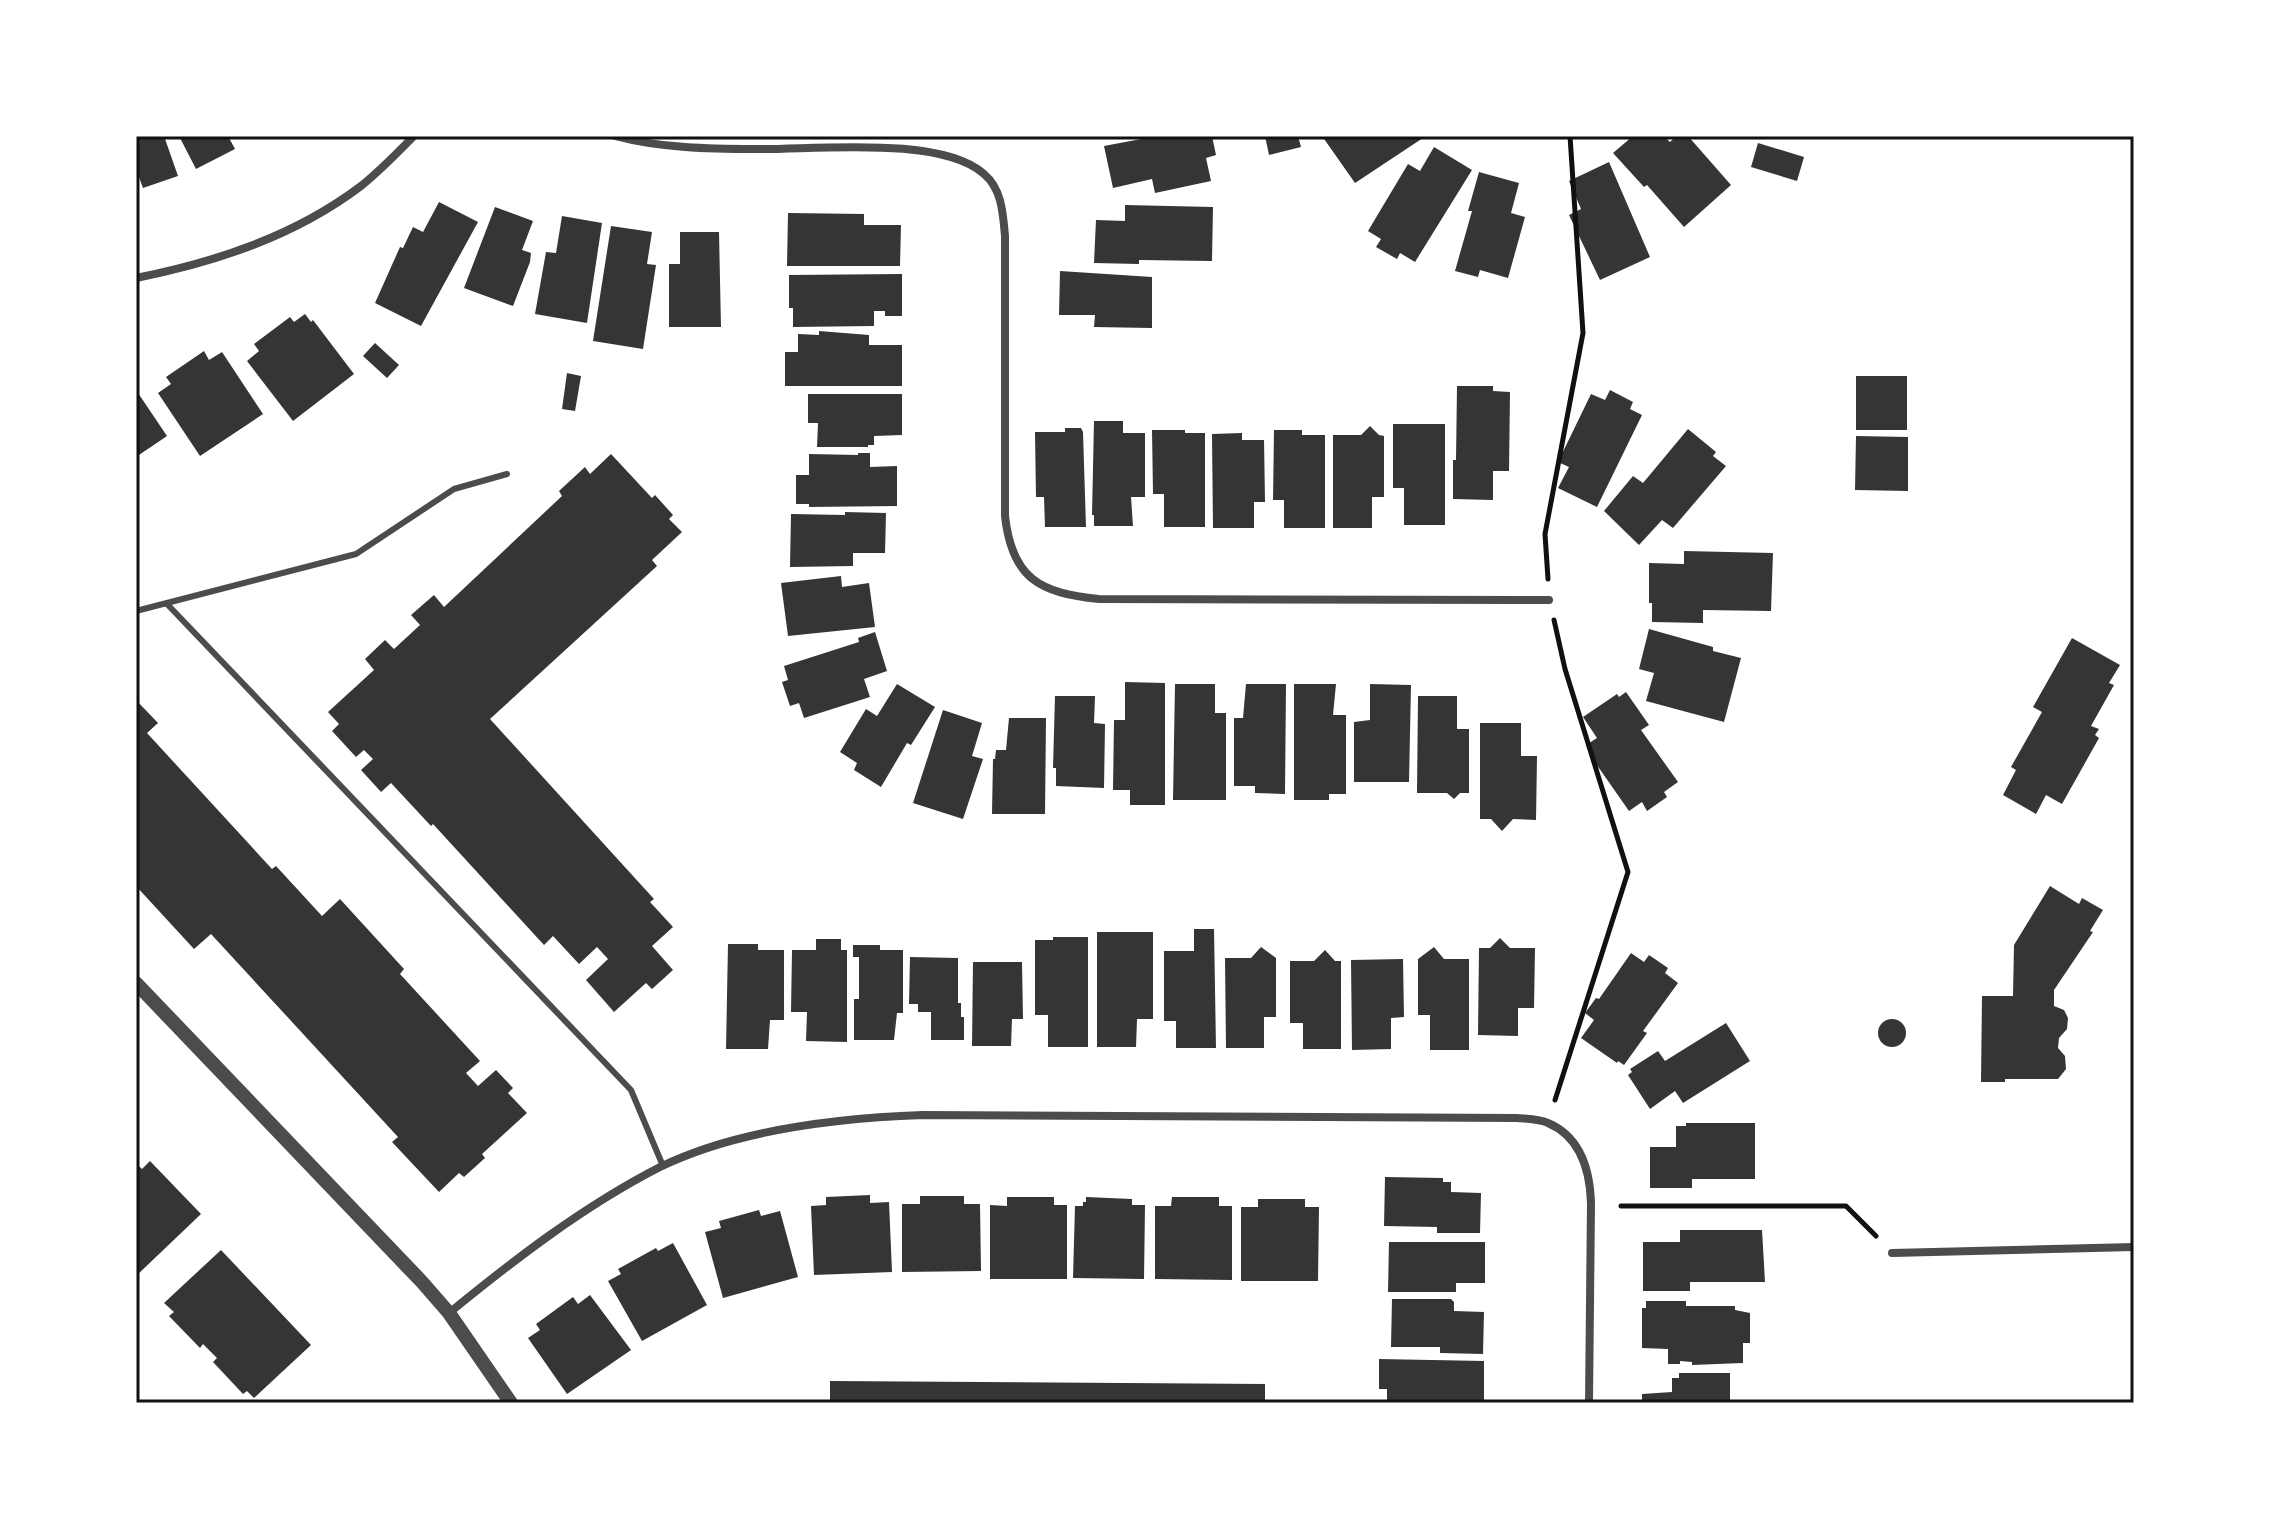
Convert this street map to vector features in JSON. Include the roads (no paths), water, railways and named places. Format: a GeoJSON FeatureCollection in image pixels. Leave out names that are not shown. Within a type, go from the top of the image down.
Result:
{"type":"FeatureCollection","features":[{"type":"Feature","properties":{"kind":"street"},"geometry":{"type":"LineString","coordinates":[[136,278],[225,255],[311,220],[362,185],[414,136]]}},
{"type":"Feature","properties":{"kind":"street"},"geometry":{"type":"LineString","coordinates":[[615,136],[707,148],[908,148],[961,159],[987,176],[997,192],[1003,211],[1005,236],[1005,516],[1008,540],[1015,560],[1028,576],[1060,593],[1099,599],[1549,600]]}},
{"type":"Feature","properties":{"kind":"street"},"geometry":{"type":"LineString","coordinates":[[136,983],[449,1313],[511,1403]]}},
{"type":"Feature","properties":{"kind":"street"},"geometry":{"type":"LineString","coordinates":[[449,1313],[574,1218],[663,1166],[783,1128],[853,1117],[954,1115],[1501,1118],[1548,1122],[1569,1137],[1581,1153],[1591,1187],[1589,1403]]}},
{"type":"Feature","properties":{"kind":"street"},"geometry":{"type":"LineString","coordinates":[[1892,1253],[2134,1247]]}},
{"type":"Feature","properties":{"kind":"lane"},"geometry":{"type":"LineString","coordinates":[[136,611],[356,554],[454,489],[507,474]]}},
{"type":"Feature","properties":{"kind":"lane"},"geometry":{"type":"LineString","coordinates":[[168,605],[631,1090],[663,1166]]}}]}
